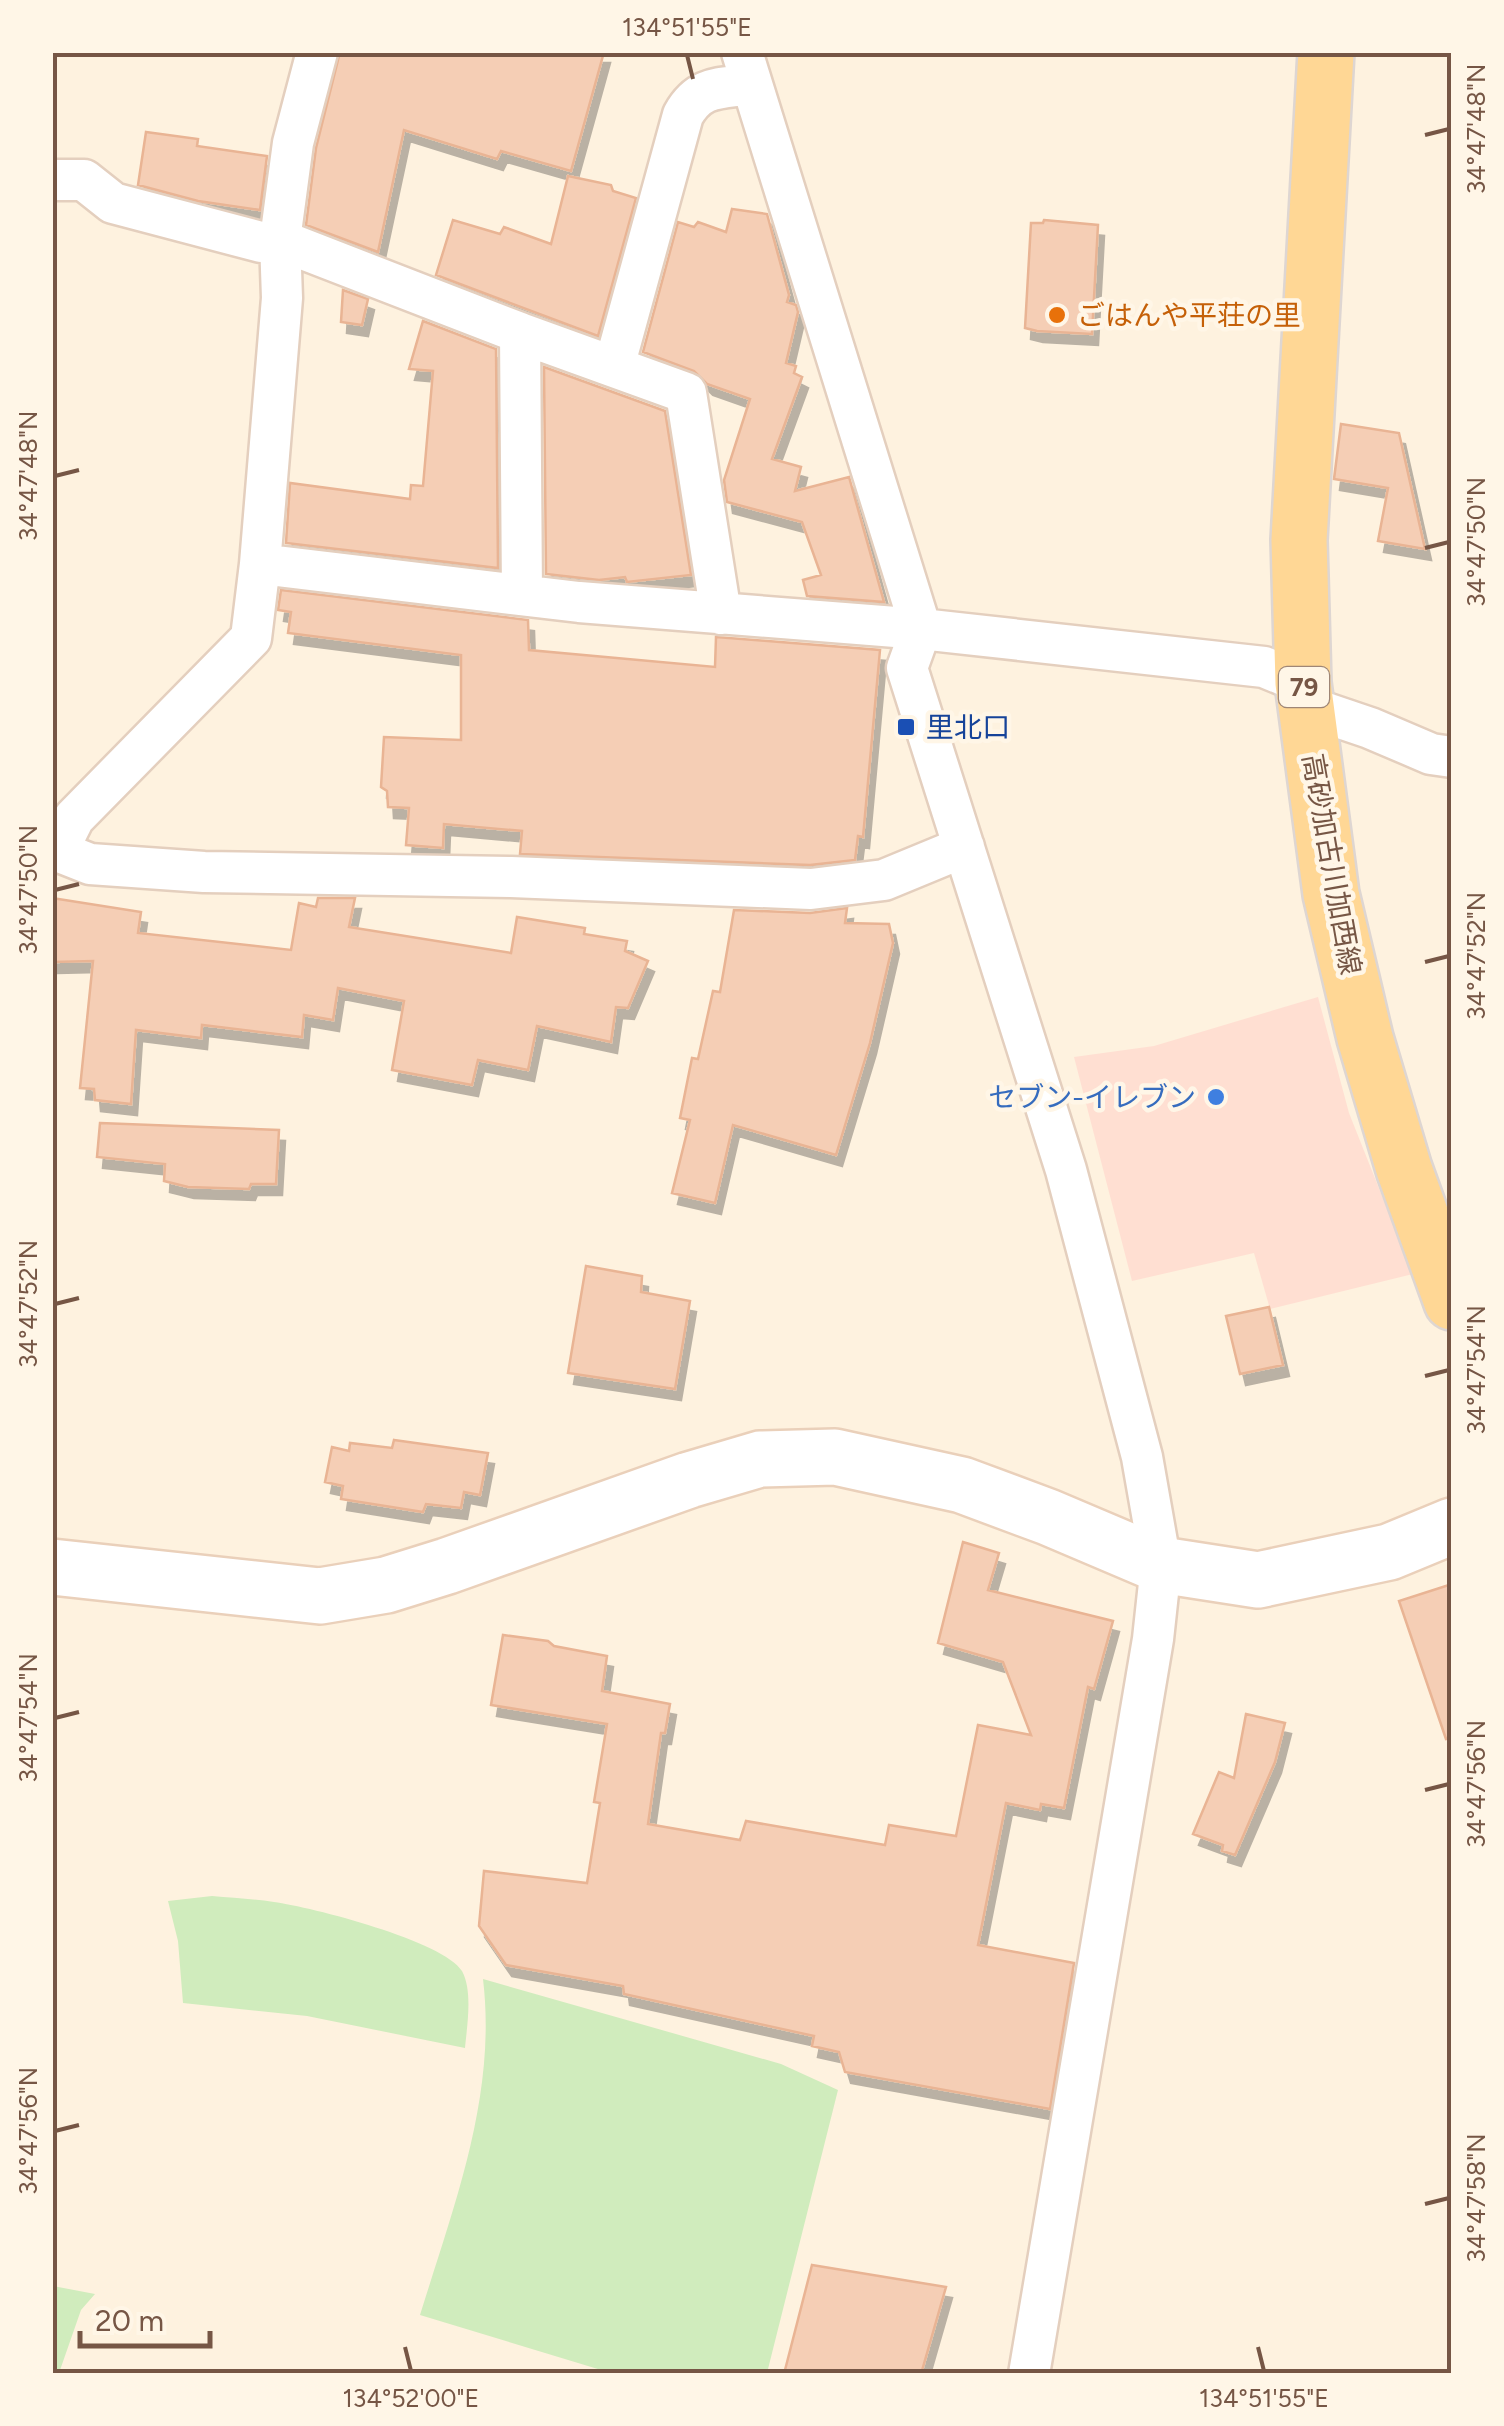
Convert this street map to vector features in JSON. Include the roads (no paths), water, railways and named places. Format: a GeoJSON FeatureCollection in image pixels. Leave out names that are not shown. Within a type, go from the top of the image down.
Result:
{"type":"FeatureCollection","features":[{"type":"Feature","properties":{"kind":"main road","name":"高砂加古川加西線"},"geometry":{"type":"LineString","coordinates":[[1326,52],[1299,540],[1305,695],[1331,894],[1365,1038],[1404,1170],[1452,1302]]}},
{"type":"Feature","properties":{"kind":"street"},"geometry":{"type":"LineString","coordinates":[[316,52],[293,143],[280,240],[282,298],[251,638],[74,818],[55,849],[90,864],[204,872],[811,889],[884,880],[964,847]]}},
{"type":"Feature","properties":{"kind":"street"},"geometry":{"type":"LineString","coordinates":[[614,367],[683,115],[693,97],[746,68],[921,629],[906,668],[1066,1170],[1142,1457],[1160,1566],[1153,1640],[1028,2374]]}},
{"type":"Feature","properties":{"kind":"street"},"geometry":{"type":"LineString","coordinates":[[52,180],[84,180],[114,202],[261,242],[280,240],[686,394],[720,614]]}},
{"type":"Feature","properties":{"kind":"street"},"geometry":{"type":"LineString","coordinates":[[520,333],[522,595]]}},
{"type":"Feature","properties":{"kind":"street"},"geometry":{"type":"LineString","coordinates":[[260,564],[522,595],[921,629],[1264,668],[1305,695],[1370,728],[1431,754],[1452,757]]}},
{"type":"Feature","properties":{"kind":"street"},"geometry":{"type":"LineString","coordinates":[[52,1566],[320,1596],[386,1585],[760,1459],[835,1457],[962,1485],[1160,1566],[1258,1580],[1390,1552],[1452,1526]]}},
{"type":"Feature","properties":{"kind":"place","name":"ごはんや平荘の里"},"geometry":{"type":"Point","coordinates":[1057,315]}},
{"type":"Feature","properties":{"kind":"place","name":"里北口"},"geometry":{"type":"Point","coordinates":[906,727]}},
{"type":"Feature","properties":{"kind":"place","name":"セブン-イレブン"},"geometry":{"type":"Point","coordinates":[1216,1097]}}]}
